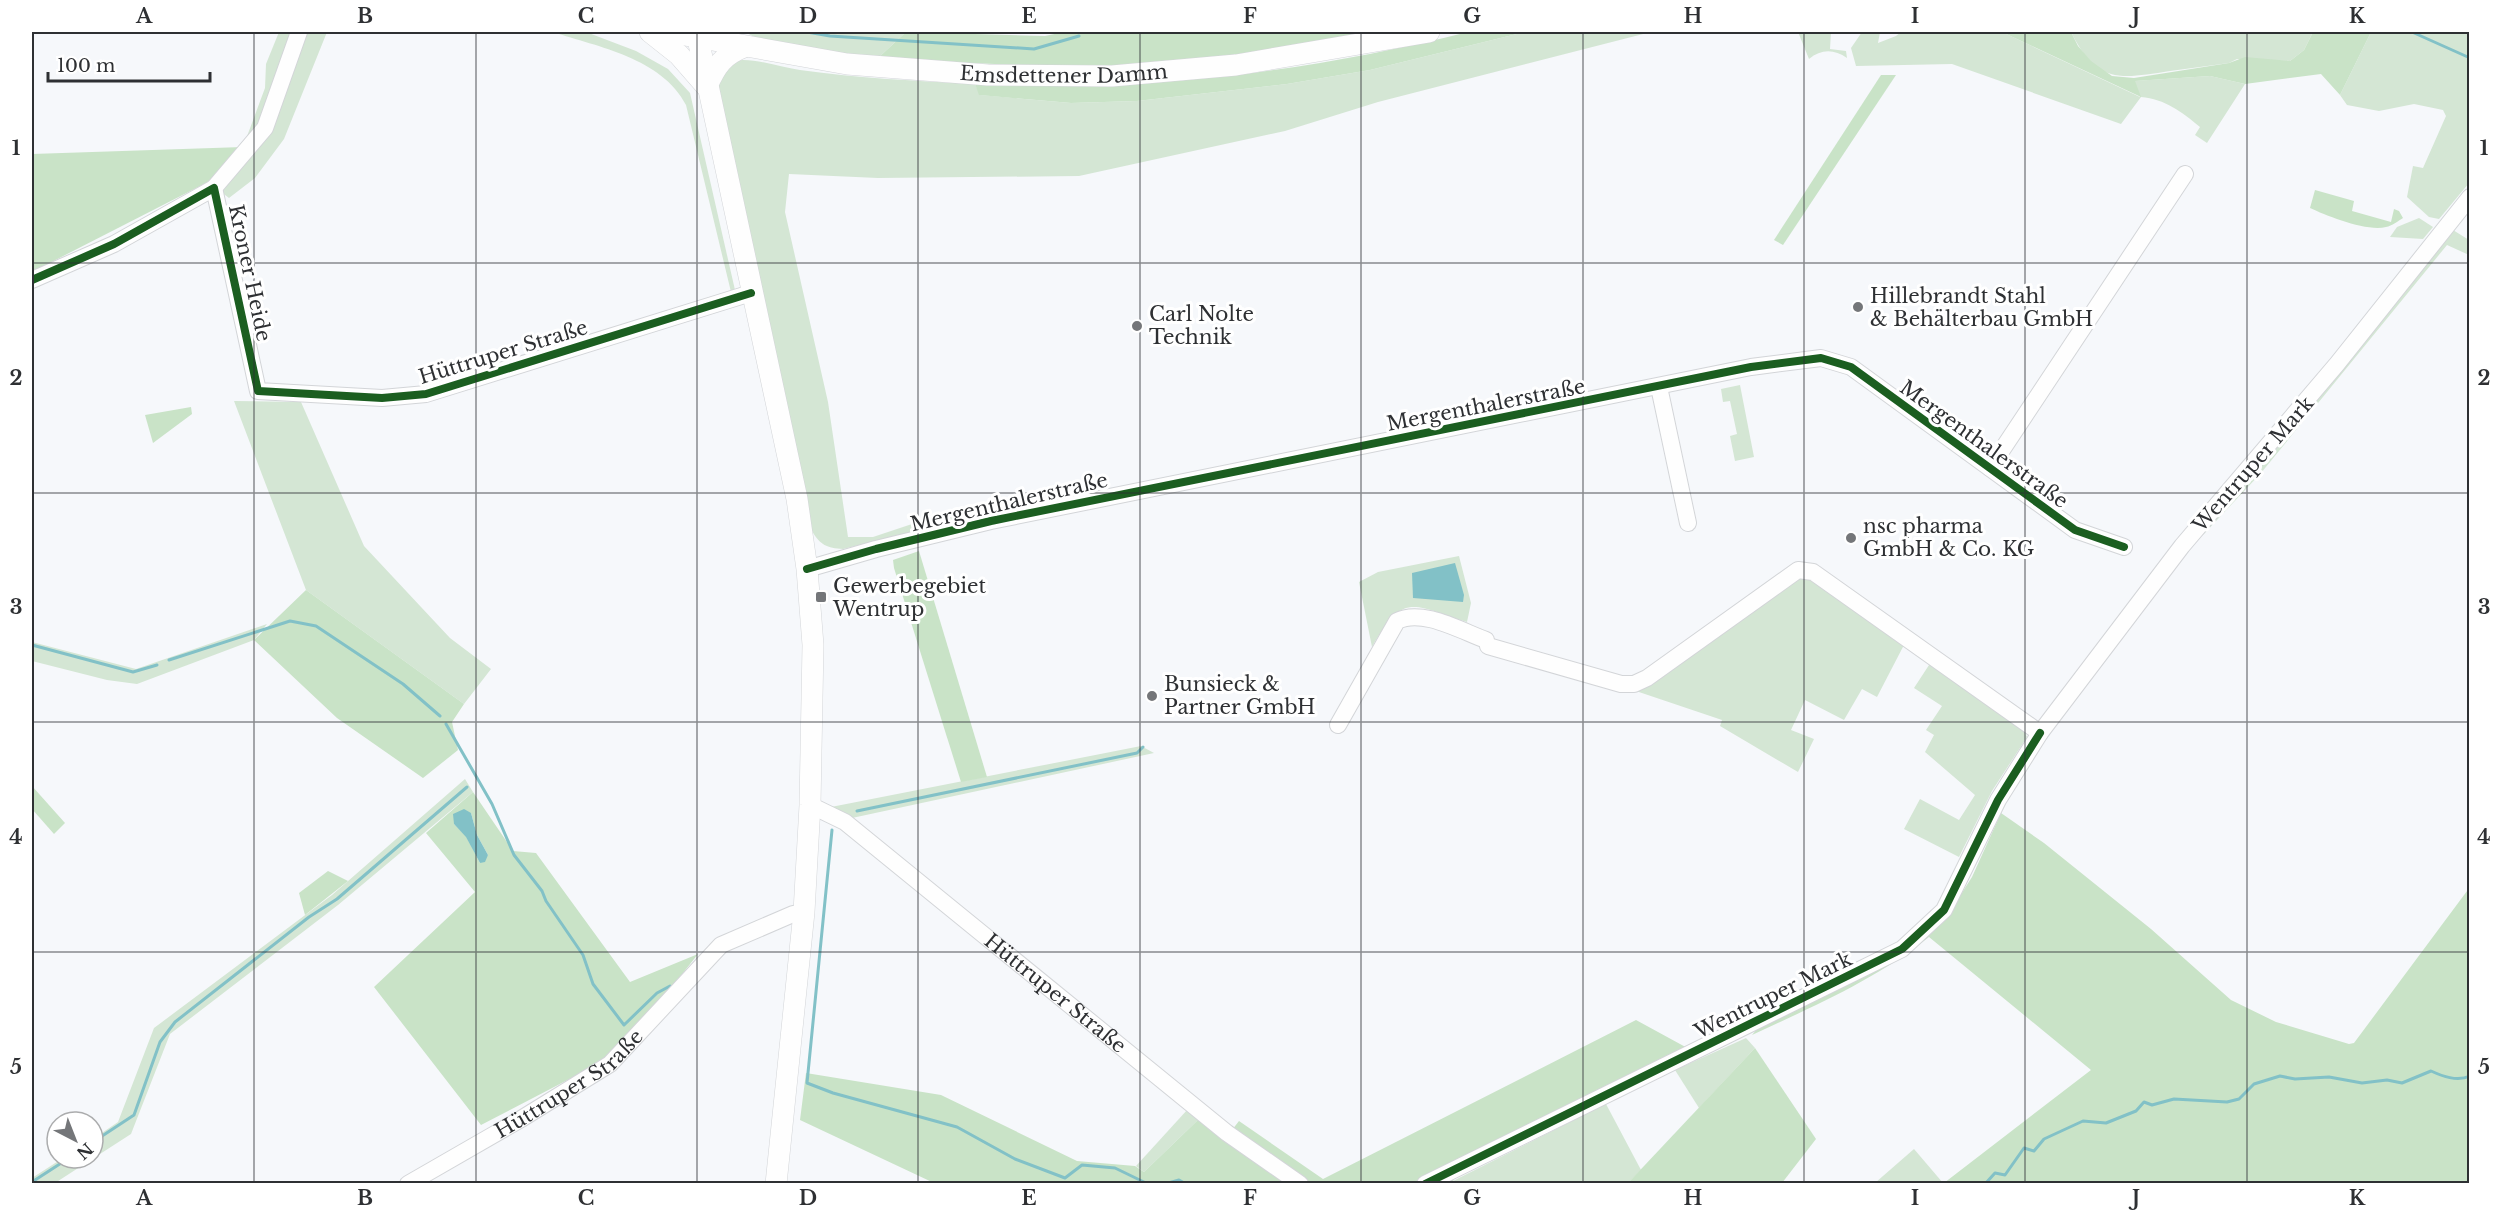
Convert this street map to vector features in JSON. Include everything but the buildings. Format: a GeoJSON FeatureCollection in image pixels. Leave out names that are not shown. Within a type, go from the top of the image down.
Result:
{"type":"FeatureCollection","features":[{"type":"Feature","properties":{"kind":"main road"},"geometry":{"type":"LineString","coordinates":[[650,32],[679,55],[706,86]]}},
{"type":"Feature","properties":{"kind":"main road","name":"Emsdettener Damm"},"geometry":{"type":"LineString","coordinates":[[668,32],[697,35],[744,46],[847,64],[988,75],[1112,76],[1236,65],[1429,32]]}},
{"type":"Feature","properties":{"kind":"main road"},"geometry":{"type":"LineString","coordinates":[[721,32],[744,46]]}},
{"type":"Feature","properties":{"kind":"main road"},"geometry":{"type":"LineString","coordinates":[[697,35],[751,293],[783,428],[807,569],[813,665],[810,805],[804,912],[776,1184]]}},
{"type":"Feature","properties":{"kind":"main road"},"geometry":{"type":"LineString","coordinates":[[706,86],[718,62],[732,51],[744,46]]}},
{"type":"Feature","properties":{"kind":"street","name":"Kroner Heide"},"geometry":{"type":"LineString","coordinates":[[32,280],[114,244],[214,188],[265,128],[299,32]]}},
{"type":"Feature","properties":{"kind":"street"},"geometry":{"type":"LineString","coordinates":[[1990,468],[2185,174]]}},
{"type":"Feature","properties":{"kind":"street","name":"Kroner Heide"},"geometry":{"type":"LineString","coordinates":[[214,188],[258,391]]}},
{"type":"Feature","properties":{"kind":"street","name":"Wentruper Mark"},"geometry":{"type":"LineString","coordinates":[[1425,1184],[1902,949],[1944,910],[1998,800],[2040,733],[2182,546],[2307,400],[2469,197]]}},
{"type":"Feature","properties":{"kind":"street","name":"Hüttruper Straße"},"geometry":{"type":"LineString","coordinates":[[258,391],[382,398],[426,394],[751,293]]}},
{"type":"Feature","properties":{"kind":"street","name":"Mergenthalerstraße"},"geometry":{"type":"LineString","coordinates":[[807,569],[991,521],[1751,367],[1821,358],[1851,367],[2075,530],[2124,547]]}},
{"type":"Feature","properties":{"kind":"street"},"geometry":{"type":"LineString","coordinates":[[1659,387],[1688,523]]}},
{"type":"Feature","properties":{"kind":"street"},"geometry":{"type":"LineString","coordinates":[[1338,725],[1397,621],[1405,617],[1418,616],[1487,643],[1621,684],[1634,684],[1647,678],[1798,570],[1814,572],[2040,733]]}},
{"type":"Feature","properties":{"kind":"street","name":"Hüttruper Straße"},"geometry":{"type":"LineString","coordinates":[[810,805],[845,822],[1227,1133],[1299,1184]]}},
{"type":"Feature","properties":{"kind":"street","name":"Hüttruper Straße"},"geometry":{"type":"LineString","coordinates":[[408,1184],[521,1119],[610,1064],[721,945],[793,914],[804,912]]}},
{"type":"Feature","properties":{"kind":"green space"},"geometry":{"type":"Polygon","coordinates":[[[279,32],[327,32],[284,139],[255,178],[229,198],[208,182],[243,147],[265,88],[266,64],[279,32]]]}},
{"type":"Feature","properties":{"kind":"green space"},"geometry":{"type":"Polygon","coordinates":[[[553,32],[586,32],[636,51],[668,69],[690,93],[735,290],[731,292],[686,105],[675,89],[645,65],[627,56],[553,32]]]}},
{"type":"Feature","properties":{"kind":"green space"},"geometry":{"type":"Polygon","coordinates":[[[745,32],[906,32],[877,59],[758,39],[745,32]]]}},
{"type":"Feature","properties":{"kind":"green space"},"geometry":{"type":"Polygon","coordinates":[[[906,32],[1045,36],[1064,32],[1376,32],[1242,54],[1116,69],[877,59],[906,32]]]}},
{"type":"Feature","properties":{"kind":"green space"},"geometry":{"type":"Polygon","coordinates":[[[1468,32],[1525,32],[1370,70],[1287,84],[1137,101],[1071,103],[979,95],[975,84],[1132,84],[1221,77],[1328,62],[1468,32]]]}},
{"type":"Feature","properties":{"kind":"green space"},"geometry":{"type":"Polygon","coordinates":[[[1525,32],[1651,32],[1378,102],[1285,131],[1079,176],[878,178],[789,174],[785,212],[828,402],[848,537],[873,537],[927,519],[974,510],[967,518],[843,549],[824,545],[815,536],[812,531],[718,92],[718,81],[732,61],[758,61],[800,70],[844,75],[975,84],[980,95],[1071,103],[1137,101],[1287,84],[1370,70],[1525,32]]]}},
{"type":"Feature","properties":{"kind":"green space"},"geometry":{"type":"Polygon","coordinates":[[[1798,32],[1831,32],[1830,49],[1846,51],[1847,58],[1828,51],[1818,53],[1809,59],[1798,32]]]}},
{"type":"Feature","properties":{"kind":"green space"},"geometry":{"type":"Polygon","coordinates":[[[1862,32],[1880,32],[1878,43],[1901,32],[2002,32],[2140,97],[2134,81],[2210,76],[2245,84],[2207,143],[2195,135],[2200,127],[2193,121],[2173,107],[2150,98],[2141,97],[2121,124],[1952,64],[1856,66],[1851,48],[1862,32]]]}},
{"type":"Feature","properties":{"kind":"green space"},"geometry":{"type":"Polygon","coordinates":[[[2002,32],[2071,32],[2078,46],[2091,61],[2112,76],[2134,78],[2229,63],[2245,57],[2290,61],[2304,50],[2313,32],[2371,32],[2340,95],[2321,74],[2245,84],[2210,76],[2135,81],[2141,97],[2002,32]]]}},
{"type":"Feature","properties":{"kind":"green space"},"geometry":{"type":"Polygon","coordinates":[[[2071,32],[2313,32],[2304,50],[2290,61],[2237,59],[2229,63],[2123,76],[2100,69],[2090,61],[2071,32]]]}},
{"type":"Feature","properties":{"kind":"green space"},"geometry":{"type":"Polygon","coordinates":[[[2371,32],[2469,32],[2469,183],[2439,219],[2429,217],[2407,197],[2413,166],[2423,168],[2446,116],[2443,110],[2414,104],[2379,111],[2347,105],[2340,95],[2371,32]]]}},
{"type":"Feature","properties":{"kind":"green space"},"geometry":{"type":"Polygon","coordinates":[[[1881,75],[1896,75],[1783,245],[1774,240],[1881,75]]]}},
{"type":"Feature","properties":{"kind":"green space"},"geometry":{"type":"Polygon","coordinates":[[[243,147],[208,182],[32,272],[32,154],[243,147]]]}},
{"type":"Feature","properties":{"kind":"green space"},"geometry":{"type":"Polygon","coordinates":[[[2315,190],[2354,201],[2352,211],[2391,222],[2394,209],[2399,211],[2403,218],[2390,226],[2378,228],[2347,222],[2310,208],[2315,190]]]}},
{"type":"Feature","properties":{"kind":"green space"},"geometry":{"type":"Polygon","coordinates":[[[2419,218],[2433,227],[2423,239],[2390,237],[2397,227],[2419,218]]]}},
{"type":"Feature","properties":{"kind":"green space"},"geometry":{"type":"Polygon","coordinates":[[[2453,230],[2469,240],[2469,255],[2447,245],[2261,473],[2203,535],[2207,524],[2453,230]]]}},
{"type":"Feature","properties":{"kind":"green space"},"geometry":{"type":"Polygon","coordinates":[[[1740,385],[1754,457],[1735,461],[1730,436],[1737,434],[1730,401],[1723,402],[1721,389],[1740,385]]]}},
{"type":"Feature","properties":{"kind":"green space"},"geometry":{"type":"Polygon","coordinates":[[[234,401],[301,402],[364,546],[450,638],[491,669],[464,704],[306,590],[234,401]]]}},
{"type":"Feature","properties":{"kind":"green space"},"geometry":{"type":"Polygon","coordinates":[[[191,407],[192,414],[153,443],[145,415],[191,407]]]}},
{"type":"Feature","properties":{"kind":"green space"},"geometry":{"type":"Polygon","coordinates":[[[919,551],[987,777],[961,782],[894,568],[893,560],[919,551]]]}},
{"type":"Feature","properties":{"kind":"green space"},"geometry":{"type":"Polygon","coordinates":[[[1459,556],[1471,603],[1467,622],[1434,611],[1411,607],[1401,610],[1392,617],[1372,647],[1359,582],[1378,572],[1459,556]]]}},
{"type":"Feature","properties":{"kind":"green space"},"geometry":{"type":"Polygon","coordinates":[[[1814,578],[1905,643],[1877,697],[1862,689],[1844,720],[1805,700],[1791,730],[1814,739],[1798,772],[1720,726],[1722,720],[1633,690],[1795,579],[1814,578]]]}},
{"type":"Feature","properties":{"kind":"green space"},"geometry":{"type":"Polygon","coordinates":[[[306,590],[464,704],[452,722],[458,750],[423,778],[337,718],[254,640],[306,590]]]}},
{"type":"Feature","properties":{"kind":"green space"},"geometry":{"type":"Polygon","coordinates":[[[267,624],[254,640],[137,684],[107,680],[32,661],[32,642],[136,669],[267,624]]]}},
{"type":"Feature","properties":{"kind":"green space"},"geometry":{"type":"Polygon","coordinates":[[[1931,662],[2022,727],[2027,737],[1992,791],[1959,857],[1904,829],[1920,799],[1959,820],[1975,795],[1925,752],[1934,735],[1926,730],[1942,706],[1914,688],[1931,662]]]}},
{"type":"Feature","properties":{"kind":"green space"},"geometry":{"type":"Polygon","coordinates":[[[1141,746],[1154,753],[852,818],[831,807],[1141,746]]]}},
{"type":"Feature","properties":{"kind":"green space"},"geometry":{"type":"Polygon","coordinates":[[[465,779],[473,792],[338,905],[170,1034],[131,1134],[105,1151],[105,1131],[118,1122],[154,1028],[332,895],[465,779]]]}},
{"type":"Feature","properties":{"kind":"green space"},"geometry":{"type":"Polygon","coordinates":[[[32,786],[65,823],[54,834],[32,809],[32,786]]]}},
{"type":"Feature","properties":{"kind":"green space"},"geometry":{"type":"Polygon","coordinates":[[[473,792],[513,851],[536,853],[630,982],[698,954],[653,1011],[606,1060],[481,1125],[374,987],[475,892],[426,833],[473,792]],[[471,813],[454,814],[454,824],[466,836],[480,863],[488,855],[477,835],[471,813]]]}},
{"type":"Feature","properties":{"kind":"green space"},"geometry":{"type":"Polygon","coordinates":[[[2001,813],[2044,843],[2151,929],[2231,1000],[2276,1022],[2349,1044],[2354,1043],[2470,887],[2469,1183],[1944,1183],[2091,1070],[1929,937],[1866,979],[1752,1035],[1757,1029],[1947,916],[1972,877],[2001,813]]]}},
{"type":"Feature","properties":{"kind":"green space"},"geometry":{"type":"Polygon","coordinates":[[[328,871],[348,881],[305,915],[299,893],[328,871]]]}},
{"type":"Feature","properties":{"kind":"green space"},"geometry":{"type":"Polygon","coordinates":[[[1636,1020],[1691,1050],[1447,1171],[1455,1183],[934,1183],[800,1120],[806,1073],[941,1095],[1077,1161],[1135,1166],[1144,1172],[1200,1118],[1232,1130],[1239,1121],[1323,1179],[1636,1020]]]}},
{"type":"Feature","properties":{"kind":"green space"},"geometry":{"type":"Polygon","coordinates":[[[1746,1038],[1755,1048],[1699,1108],[1675,1070],[1746,1038]]]}},
{"type":"Feature","properties":{"kind":"green space"},"geometry":{"type":"Polygon","coordinates":[[[1755,1048],[1816,1139],[1782,1183],[1628,1183],[1755,1048]]]}},
{"type":"Feature","properties":{"kind":"green space"},"geometry":{"type":"Polygon","coordinates":[[[1606,1104],[1641,1170],[1628,1183],[1455,1184],[1453,1181],[1606,1104]]]}},
{"type":"Feature","properties":{"kind":"green space"},"geometry":{"type":"Polygon","coordinates":[[[1188,1109],[1200,1118],[1144,1172],[1136,1166],[1188,1109]]]}},
{"type":"Feature","properties":{"kind":"green space"},"geometry":{"type":"Polygon","coordinates":[[[1914,1149],[1943,1183],[1875,1183],[1914,1149]]]}},
{"type":"Feature","properties":{"kind":"green space"},"geometry":{"type":"Polygon","coordinates":[[[45,1170],[75,1170],[55,1183],[32,1184],[32,1178],[45,1170]]]}},
{"type":"Feature","properties":{"kind":"water"},"geometry":{"type":"Polygon","coordinates":[[[1455,563],[1464,595],[1463,602],[1413,598],[1412,573],[1455,563]]]}},
{"type":"Feature","properties":{"kind":"water"},"geometry":{"type":"Polygon","coordinates":[[[464,809],[471,813],[477,835],[488,855],[485,862],[480,863],[466,837],[454,824],[453,814],[464,809]]]}},
{"type":"Feature","properties":{"kind":"waterway"},"geometry":{"type":"LineString","coordinates":[[807,32],[830,36],[1034,49],[1079,36]]}},
{"type":"Feature","properties":{"kind":"waterway"},"geometry":{"type":"LineString","coordinates":[[2412,32],[2470,58]]}},
{"type":"Feature","properties":{"kind":"waterway"},"geometry":{"type":"LineString","coordinates":[[169,660],[290,621],[316,626],[403,684],[440,716]]}},
{"type":"Feature","properties":{"kind":"waterway"},"geometry":{"type":"LineString","coordinates":[[32,645],[133,672],[157,665]]}},
{"type":"Feature","properties":{"kind":"waterway"},"geometry":{"type":"LineString","coordinates":[[446,724],[492,804],[514,855],[542,891],[546,901],[583,955],[593,984],[624,1025],[657,993],[670,986]]}},
{"type":"Feature","properties":{"kind":"waterway"},"geometry":{"type":"LineString","coordinates":[[857,811],[1137,753],[1143,747]]}},
{"type":"Feature","properties":{"kind":"waterway"},"geometry":{"type":"LineString","coordinates":[[105,1134],[134,1115],[160,1042],[175,1022],[309,917],[337,899],[467,787]]}},
{"type":"Feature","properties":{"kind":"waterway"},"geometry":{"type":"LineString","coordinates":[[832,830],[807,1083],[833,1093],[957,1127],[1015,1159],[1065,1178],[1082,1165],[1115,1168],[1148,1184]]}},
{"type":"Feature","properties":{"kind":"waterway"},"geometry":{"type":"LineString","coordinates":[[1985,1184],[1995,1173],[2005,1175],[2024,1148],[2034,1151],[2044,1139],[2083,1121],[2106,1123],[2136,1111],[2144,1102],[2152,1105],[2174,1099],[2227,1102],[2239,1099],[2254,1084],[2280,1076],[2295,1079],[2329,1077],[2362,1083],[2387,1080],[2402,1083],[2431,1071],[2455,1078],[2470,1076]]}},
{"type":"Feature","properties":{"kind":"waterway"},"geometry":{"type":"LineString","coordinates":[[32,1182],[50,1170]]}},
{"type":"Feature","properties":{"kind":"waterway"},"geometry":{"type":"LineString","coordinates":[[1165,1184],[1179,1180],[1186,1184]]}},
{"type":"Feature","properties":{"kind":"cycle path"},"geometry":{"type":"LineString","coordinates":[[32,280],[114,244],[214,188],[258,391],[382,398],[426,394],[751,293]]}},
{"type":"Feature","properties":{"kind":"cycle path"},"geometry":{"type":"LineString","coordinates":[[807,569],[876,549],[991,521],[1751,367],[1821,358],[1851,367],[2075,530],[2124,547]]}},
{"type":"Feature","properties":{"kind":"cycle path"},"geometry":{"type":"LineString","coordinates":[[1425,1184],[1902,949],[1944,910],[1998,800],[2040,733]]}},
{"type":"Feature","properties":{"kind":"place","name":"Hillebrandt Stahl & Behälterbau GmbH"},"geometry":{"type":"Point","coordinates":[1858,307]}},
{"type":"Feature","properties":{"kind":"place","name":"Carl Nolte Technik"},"geometry":{"type":"Point","coordinates":[1137,326]}},
{"type":"Feature","properties":{"kind":"place","name":"nsc pharma GmbH & Co. KG"},"geometry":{"type":"Point","coordinates":[1851,538]}},
{"type":"Feature","properties":{"kind":"place","name":"Gewerbegebiet Wentrup"},"geometry":{"type":"Point","coordinates":[821,597]}},
{"type":"Feature","properties":{"kind":"place","name":"Bunsieck & Partner GmbH"},"geometry":{"type":"Point","coordinates":[1152,696]}}]}
